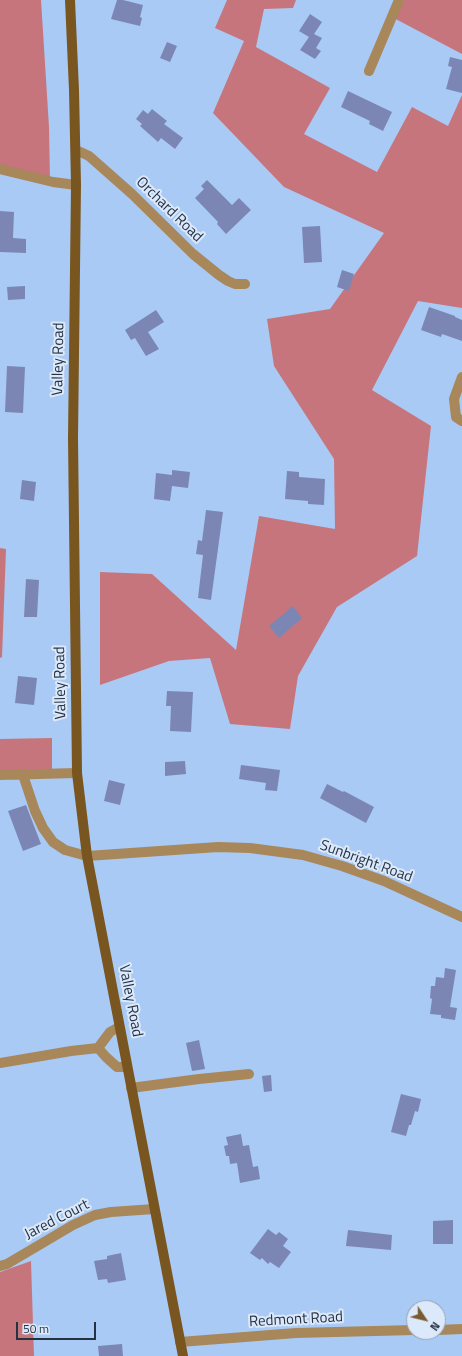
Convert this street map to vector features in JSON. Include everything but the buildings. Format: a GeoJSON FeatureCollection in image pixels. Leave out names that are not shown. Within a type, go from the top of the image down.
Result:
{"type":"FeatureCollection","features":[{"type":"Feature","properties":{"kind":"main road","name":"Valley Road"},"geometry":{"type":"LineString","coordinates":[[70,0],[76,150],[73,438],[77,773],[87,856],[182,1356]]}},
{"type":"Feature","properties":{"kind":"street"},"geometry":{"type":"LineString","coordinates":[[369,71],[399,0]]}},
{"type":"Feature","properties":{"kind":"street","name":"Orchard Road"},"geometry":{"type":"LineString","coordinates":[[76,150],[89,156],[132,194],[193,254],[219,276],[235,284],[245,284]]}},
{"type":"Feature","properties":{"kind":"street"},"geometry":{"type":"LineString","coordinates":[[0,169],[53,182],[76,185]]}},
{"type":"Feature","properties":{"kind":"street"},"geometry":{"type":"LineString","coordinates":[[462,377],[454,399],[456,417],[462,421]]}},
{"type":"Feature","properties":{"kind":"street"},"geometry":{"type":"LineString","coordinates":[[0,775],[77,773]]}},
{"type":"Feature","properties":{"kind":"street","name":"Sunbright Road"},"geometry":{"type":"LineString","coordinates":[[23,775],[35,811],[43,828],[53,842],[65,850],[87,856],[218,847],[250,848],[303,856],[342,866],[384,881],[462,917]]}},
{"type":"Feature","properties":{"kind":"street"},"geometry":{"type":"LineString","coordinates":[[0,1062],[98,1048],[110,1032],[120,1027]]}},
{"type":"Feature","properties":{"kind":"street"},"geometry":{"type":"LineString","coordinates":[[98,1048],[117,1067],[127,1067]]}},
{"type":"Feature","properties":{"kind":"street"},"geometry":{"type":"LineString","coordinates":[[131,1088],[249,1074]]}},
{"type":"Feature","properties":{"kind":"street","name":"Jared Court"},"geometry":{"type":"LineString","coordinates":[[0,1266],[7,1264],[73,1225],[95,1215],[111,1212],[154,1209]]}},
{"type":"Feature","properties":{"kind":"street"},"geometry":{"type":"LineString","coordinates":[[446,1330],[462,1329]]}},
{"type":"Feature","properties":{"kind":"street","name":"Redmont Road"},"geometry":{"type":"LineString","coordinates":[[180,1342],[296,1333],[406,1330]]}},
{"type":"Feature","properties":{"kind":"shaded area"},"geometry":{"type":"Polygon","coordinates":[[[0,0],[41,0],[49,127],[50,181],[0,168],[0,0]]]}},
{"type":"Feature","properties":{"kind":"shaded area"},"geometry":{"type":"Polygon","coordinates":[[[227,0],[296,0],[293,8],[264,9],[256,47],[330,88],[304,134],[377,172],[412,107],[448,126],[462,95],[462,308],[418,301],[372,390],[431,426],[417,556],[337,607],[298,676],[290,729],[230,724],[210,658],[169,661],[100,685],[100,572],[152,574],[236,650],[259,516],[335,529],[334,459],[274,366],[267,319],[330,309],[384,233],[284,187],[213,113],[244,41],[215,28],[227,0]]]}},
{"type":"Feature","properties":{"kind":"shaded area"},"geometry":{"type":"Polygon","coordinates":[[[397,0],[462,0],[462,54],[390,16],[397,0]]]}},
{"type":"Feature","properties":{"kind":"shaded area"},"geometry":{"type":"Polygon","coordinates":[[[0,548],[6,549],[2,657],[0,658],[0,548]]]}},
{"type":"Feature","properties":{"kind":"shaded area"},"geometry":{"type":"Polygon","coordinates":[[[52,738],[52,777],[0,778],[0,739],[52,738]]]}},
{"type":"Feature","properties":{"kind":"shaded area"},"geometry":{"type":"Polygon","coordinates":[[[31,1261],[34,1356],[0,1356],[0,1272],[31,1261]]]}}]}
